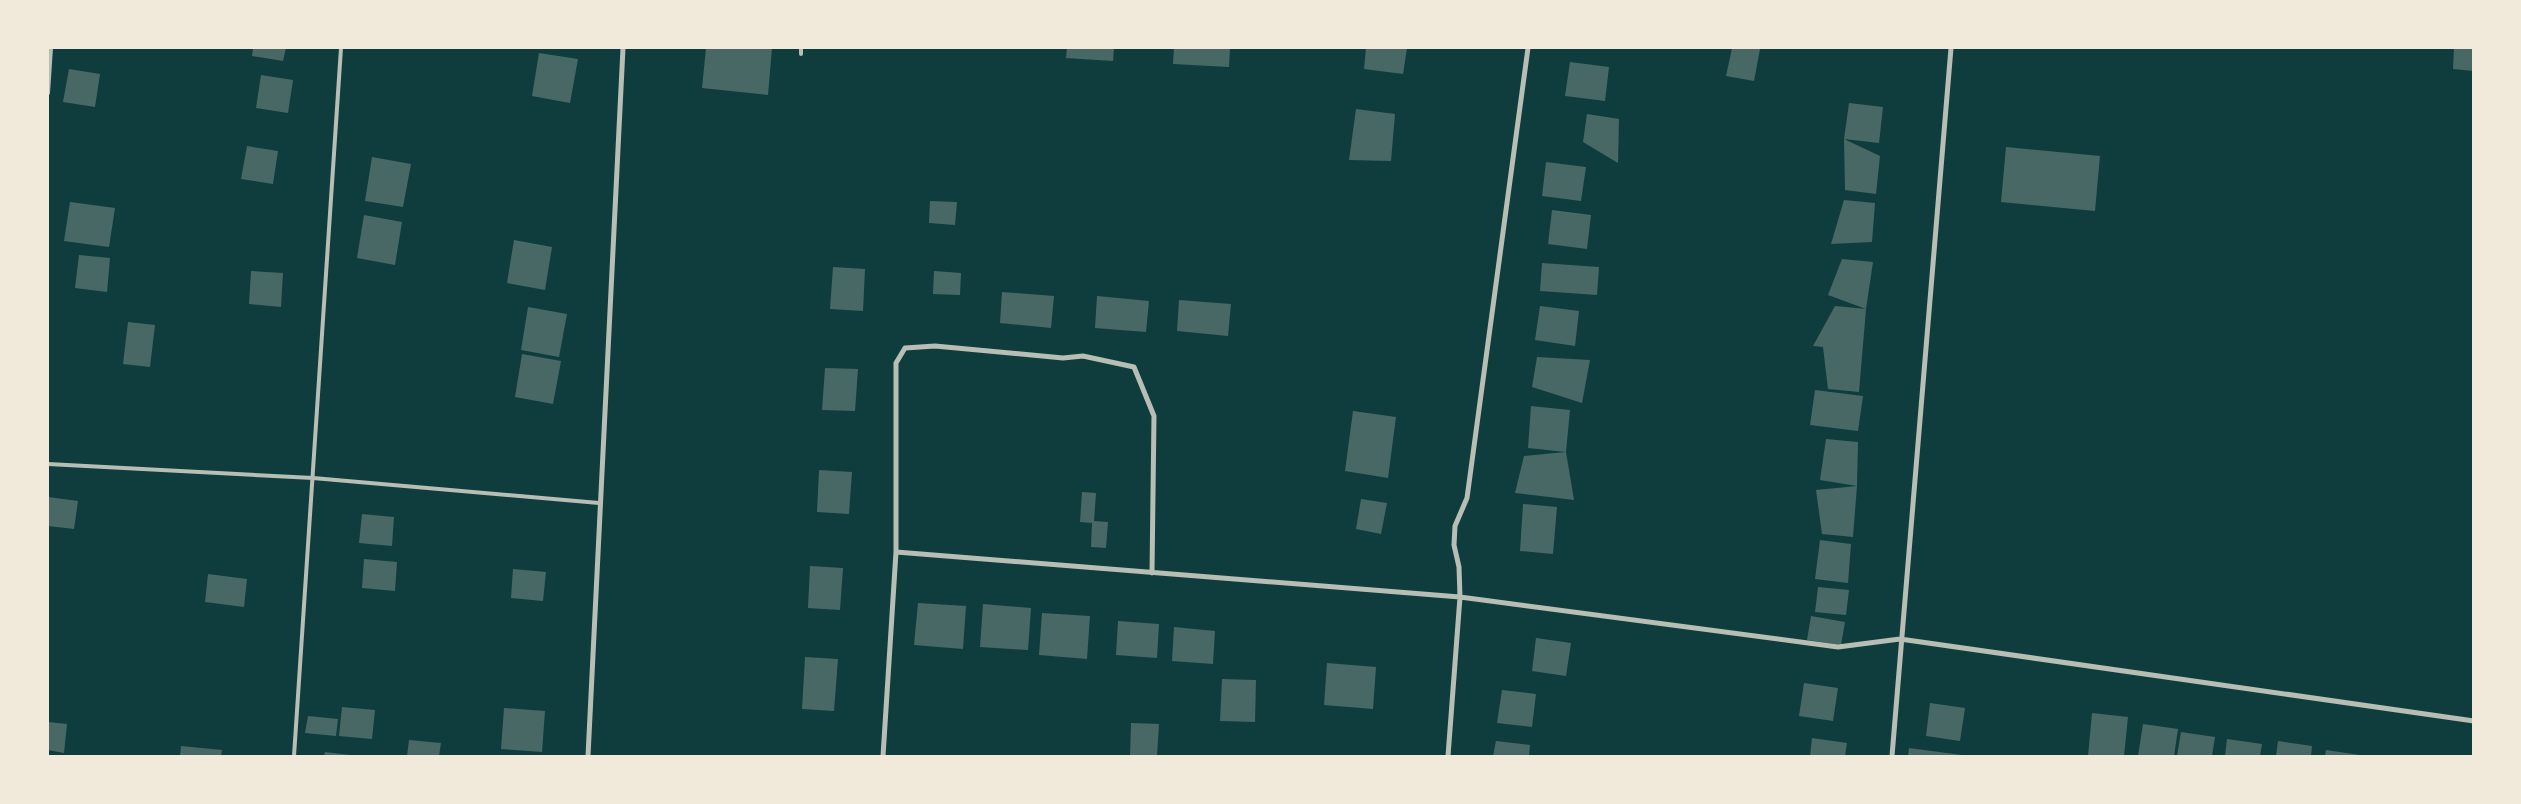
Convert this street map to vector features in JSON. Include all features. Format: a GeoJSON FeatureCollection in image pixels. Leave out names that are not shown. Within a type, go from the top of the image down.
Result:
{"type":"FeatureCollection","features":[{"type":"Feature","properties":{"kind":"street"},"geometry":{"type":"LineString","coordinates":[[588,756],[599,503],[623,48]]}},
{"type":"Feature","properties":{"kind":"street"},"geometry":{"type":"LineString","coordinates":[[1448,756],[1460,597],[1459,567],[1454,545],[1455,526],[1467,498],[1528,48]]}},
{"type":"Feature","properties":{"kind":"street"},"geometry":{"type":"LineString","coordinates":[[1892,756],[1900,639],[1951,48]]}},
{"type":"Feature","properties":{"kind":"street"},"geometry":{"type":"LineString","coordinates":[[883,756],[896,552],[896,363],[905,348],[935,346],[1063,358],[1083,356],[1134,367],[1154,416],[1152,572]]}},
{"type":"Feature","properties":{"kind":"street"},"geometry":{"type":"LineString","coordinates":[[896,552],[1460,597],[1838,647],[1900,639],[2474,721]]}},
{"type":"Feature","properties":{"kind":"lane"},"geometry":{"type":"LineString","coordinates":[[48,93],[50,48]]}},
{"type":"Feature","properties":{"kind":"lane"},"geometry":{"type":"LineString","coordinates":[[294,756],[341,48]]}},
{"type":"Feature","properties":{"kind":"lane"},"geometry":{"type":"LineString","coordinates":[[801,48],[801,54]]}},
{"type":"Feature","properties":{"kind":"lane"},"geometry":{"type":"LineString","coordinates":[[48,464],[313,478],[599,503]]}},
{"type":"Feature","properties":{"kind":"building"},"geometry":{"type":"Polygon","coordinates":[[[253,48],[286,48],[283,61],[252,56],[253,48]]]}},
{"type":"Feature","properties":{"kind":"building"},"geometry":{"type":"Polygon","coordinates":[[[706,48],[772,48],[768,95],[702,88],[706,48]]]}},
{"type":"Feature","properties":{"kind":"building"},"geometry":{"type":"Polygon","coordinates":[[[1067,48],[1114,48],[1113,61],[1066,58],[1067,48]]]}},
{"type":"Feature","properties":{"kind":"building"},"geometry":{"type":"Polygon","coordinates":[[[1174,48],[1230,48],[1229,67],[1173,64],[1174,48]]]}},
{"type":"Feature","properties":{"kind":"building"},"geometry":{"type":"Polygon","coordinates":[[[1366,48],[1407,48],[1403,74],[1364,69],[1366,48]]]}},
{"type":"Feature","properties":{"kind":"building"},"geometry":{"type":"Polygon","coordinates":[[[1732,48],[1760,49],[1754,81],[1726,76],[1732,48]]]}},
{"type":"Feature","properties":{"kind":"building"},"geometry":{"type":"Polygon","coordinates":[[[2454,48],[2474,48],[2474,71],[2453,69],[2454,48]]]}},
{"type":"Feature","properties":{"kind":"building"},"geometry":{"type":"Polygon","coordinates":[[[539,53],[578,59],[570,103],[532,96],[539,53]]]}},
{"type":"Feature","properties":{"kind":"building"},"geometry":{"type":"Polygon","coordinates":[[[1570,62],[1609,67],[1605,101],[1565,96],[1570,62]]]}},
{"type":"Feature","properties":{"kind":"building"},"geometry":{"type":"Polygon","coordinates":[[[69,69],[100,74],[95,107],[63,102],[69,69]]]}},
{"type":"Feature","properties":{"kind":"building"},"geometry":{"type":"Polygon","coordinates":[[[261,75],[293,80],[288,113],[256,108],[261,75]]]}},
{"type":"Feature","properties":{"kind":"building"},"geometry":{"type":"Polygon","coordinates":[[[1849,103],[1883,107],[1879,143],[1844,139],[1849,103]]]}},
{"type":"Feature","properties":{"kind":"building"},"geometry":{"type":"Polygon","coordinates":[[[1356,109],[1395,114],[1391,161],[1349,160],[1356,109]]]}},
{"type":"Feature","properties":{"kind":"building"},"geometry":{"type":"Polygon","coordinates":[[[1587,114],[1619,119],[1618,163],[1583,142],[1587,114]]]}},
{"type":"Feature","properties":{"kind":"building"},"geometry":{"type":"Polygon","coordinates":[[[1844,139],[1880,156],[1876,194],[1845,190],[1844,139]]]}},
{"type":"Feature","properties":{"kind":"building"},"geometry":{"type":"Polygon","coordinates":[[[247,146],[278,151],[273,184],[241,179],[247,146]]]}},
{"type":"Feature","properties":{"kind":"building"},"geometry":{"type":"Polygon","coordinates":[[[2006,147],[2100,156],[2095,211],[2001,202],[2006,147]]]}},
{"type":"Feature","properties":{"kind":"building"},"geometry":{"type":"Polygon","coordinates":[[[372,157],[411,164],[403,207],[365,201],[372,157]]]}},
{"type":"Feature","properties":{"kind":"building"},"geometry":{"type":"Polygon","coordinates":[[[1546,162],[1586,167],[1581,201],[1542,196],[1546,162]]]}},
{"type":"Feature","properties":{"kind":"building"},"geometry":{"type":"Polygon","coordinates":[[[1844,200],[1875,203],[1872,242],[1831,244],[1844,200]]]}},
{"type":"Feature","properties":{"kind":"building"},"geometry":{"type":"Polygon","coordinates":[[[930,201],[957,202],[955,225],[929,223],[930,201]]]}},
{"type":"Feature","properties":{"kind":"building"},"geometry":{"type":"Polygon","coordinates":[[[70,202],[115,208],[109,247],[64,241],[70,202]]]}},
{"type":"Feature","properties":{"kind":"building"},"geometry":{"type":"Polygon","coordinates":[[[1552,210],[1591,215],[1587,249],[1548,244],[1552,210]]]}},
{"type":"Feature","properties":{"kind":"building"},"geometry":{"type":"Polygon","coordinates":[[[364,215],[402,222],[395,265],[357,258],[364,215]]]}},
{"type":"Feature","properties":{"kind":"building"},"geometry":{"type":"Polygon","coordinates":[[[514,240],[552,247],[545,290],[507,283],[514,240]]]}},
{"type":"Feature","properties":{"kind":"building"},"geometry":{"type":"Polygon","coordinates":[[[79,255],[110,258],[107,292],[75,288],[79,255]]]}},
{"type":"Feature","properties":{"kind":"building"},"geometry":{"type":"Polygon","coordinates":[[[1842,259],[1873,262],[1866,309],[1828,295],[1842,259]]]}},
{"type":"Feature","properties":{"kind":"building"},"geometry":{"type":"Polygon","coordinates":[[[1542,263],[1599,267],[1597,295],[1540,291],[1542,263]]]}},
{"type":"Feature","properties":{"kind":"building"},"geometry":{"type":"Polygon","coordinates":[[[833,267],[865,269],[863,311],[830,309],[833,267]]]}},
{"type":"Feature","properties":{"kind":"building"},"geometry":{"type":"Polygon","coordinates":[[[251,271],[283,273],[281,307],[249,304],[251,271]]]}},
{"type":"Feature","properties":{"kind":"building"},"geometry":{"type":"Polygon","coordinates":[[[934,271],[961,273],[960,295],[933,294],[934,271]]]}},
{"type":"Feature","properties":{"kind":"building"},"geometry":{"type":"Polygon","coordinates":[[[1002,292],[1054,296],[1051,328],[1000,323],[1002,292]]]}},
{"type":"Feature","properties":{"kind":"building"},"geometry":{"type":"Polygon","coordinates":[[[1097,296],[1149,301],[1146,332],[1095,328],[1097,296]]]}},
{"type":"Feature","properties":{"kind":"building"},"geometry":{"type":"Polygon","coordinates":[[[1179,300],[1231,304],[1228,336],[1177,331],[1179,300]]]}},
{"type":"Feature","properties":{"kind":"building"},"geometry":{"type":"Polygon","coordinates":[[[1540,306],[1579,311],[1575,346],[1535,340],[1540,306]]]}},
{"type":"Feature","properties":{"kind":"building"},"geometry":{"type":"Polygon","coordinates":[[[1835,306],[1866,309],[1859,392],[1828,389],[1823,347],[1813,346],[1835,306]]]}},
{"type":"Feature","properties":{"kind":"building"},"geometry":{"type":"Polygon","coordinates":[[[528,307],[567,314],[559,357],[521,350],[528,307]]]}},
{"type":"Feature","properties":{"kind":"building"},"geometry":{"type":"Polygon","coordinates":[[[128,322],[155,325],[150,367],[123,364],[128,322]]]}},
{"type":"Feature","properties":{"kind":"building"},"geometry":{"type":"Polygon","coordinates":[[[522,354],[561,361],[553,404],[515,397],[522,354]]]}},
{"type":"Feature","properties":{"kind":"building"},"geometry":{"type":"Polygon","coordinates":[[[1537,357],[1590,360],[1582,403],[1532,387],[1537,357]]]}},
{"type":"Feature","properties":{"kind":"building"},"geometry":{"type":"Polygon","coordinates":[[[825,368],[858,369],[855,411],[822,410],[825,368]]]}},
{"type":"Feature","properties":{"kind":"building"},"geometry":{"type":"Polygon","coordinates":[[[1815,390],[1863,396],[1858,431],[1810,425],[1815,390]]]}},
{"type":"Feature","properties":{"kind":"building"},"geometry":{"type":"Polygon","coordinates":[[[1531,406],[1570,410],[1566,452],[1528,448],[1531,406]]]}},
{"type":"Feature","properties":{"kind":"building"},"geometry":{"type":"Polygon","coordinates":[[[1353,411],[1396,417],[1388,478],[1345,471],[1353,411]]]}},
{"type":"Feature","properties":{"kind":"building"},"geometry":{"type":"Polygon","coordinates":[[[1826,439],[1858,442],[1857,486],[1820,480],[1826,439]]]}},
{"type":"Feature","properties":{"kind":"building"},"geometry":{"type":"Polygon","coordinates":[[[1566,452],[1574,500],[1515,493],[1524,456],[1566,452]]]}},
{"type":"Feature","properties":{"kind":"building"},"geometry":{"type":"Polygon","coordinates":[[[819,470],[852,472],[849,514],[817,512],[819,470]]]}},
{"type":"Feature","properties":{"kind":"building"},"geometry":{"type":"Polygon","coordinates":[[[1857,486],[1853,537],[1822,534],[1816,490],[1857,486]]]}},
{"type":"Feature","properties":{"kind":"building"},"geometry":{"type":"Polygon","coordinates":[[[1082,492],[1096,493],[1094,521],[1108,522],[1106,548],[1091,547],[1092,523],[1080,522],[1082,492]]]}},
{"type":"Feature","properties":{"kind":"building"},"geometry":{"type":"Polygon","coordinates":[[[48,497],[78,501],[74,529],[48,526],[48,497]]]}},
{"type":"Feature","properties":{"kind":"building"},"geometry":{"type":"Polygon","coordinates":[[[1361,499],[1387,503],[1381,534],[1356,529],[1361,499]]]}},
{"type":"Feature","properties":{"kind":"building"},"geometry":{"type":"Polygon","coordinates":[[[1523,504],[1557,507],[1553,554],[1520,551],[1523,504]]]}},
{"type":"Feature","properties":{"kind":"building"},"geometry":{"type":"Polygon","coordinates":[[[362,514],[394,517],[392,546],[359,543],[362,514]]]}},
{"type":"Feature","properties":{"kind":"building"},"geometry":{"type":"Polygon","coordinates":[[[1820,540],[1851,544],[1848,583],[1815,579],[1820,540]]]}},
{"type":"Feature","properties":{"kind":"building"},"geometry":{"type":"Polygon","coordinates":[[[364,559],[397,562],[395,591],[362,588],[364,559]]]}},
{"type":"Feature","properties":{"kind":"building"},"geometry":{"type":"Polygon","coordinates":[[[810,566],[843,568],[840,610],[808,608],[810,566]]]}},
{"type":"Feature","properties":{"kind":"building"},"geometry":{"type":"Polygon","coordinates":[[[513,569],[546,572],[543,601],[511,598],[513,569]]]}},
{"type":"Feature","properties":{"kind":"building"},"geometry":{"type":"Polygon","coordinates":[[[208,574],[247,579],[244,607],[205,602],[208,574]]]}},
{"type":"Feature","properties":{"kind":"building"},"geometry":{"type":"Polygon","coordinates":[[[1818,587],[1849,590],[1846,615],[1815,612],[1818,587]]]}},
{"type":"Feature","properties":{"kind":"building"},"geometry":{"type":"Polygon","coordinates":[[[918,603],[966,606],[963,649],[914,645],[918,603]]]}},
{"type":"Feature","properties":{"kind":"building"},"geometry":{"type":"Polygon","coordinates":[[[983,604],[1031,608],[1028,650],[980,647],[983,604]]]}},
{"type":"Feature","properties":{"kind":"building"},"geometry":{"type":"Polygon","coordinates":[[[1042,613],[1090,616],[1087,659],[1039,655],[1042,613]]]}},
{"type":"Feature","properties":{"kind":"building"},"geometry":{"type":"Polygon","coordinates":[[[1811,616],[1845,622],[1841,645],[1807,640],[1811,616]]]}},
{"type":"Feature","properties":{"kind":"building"},"geometry":{"type":"Polygon","coordinates":[[[1118,621],[1159,624],[1157,658],[1116,655],[1118,621]]]}},
{"type":"Feature","properties":{"kind":"building"},"geometry":{"type":"Polygon","coordinates":[[[1174,627],[1215,631],[1213,664],[1172,661],[1174,627]]]}},
{"type":"Feature","properties":{"kind":"building"},"geometry":{"type":"Polygon","coordinates":[[[1536,638],[1571,643],[1566,676],[1532,671],[1536,638]]]}},
{"type":"Feature","properties":{"kind":"building"},"geometry":{"type":"Polygon","coordinates":[[[805,657],[838,659],[834,711],[802,709],[805,657]]]}},
{"type":"Feature","properties":{"kind":"building"},"geometry":{"type":"Polygon","coordinates":[[[1327,663],[1376,667],[1373,709],[1324,705],[1327,663]]]}},
{"type":"Feature","properties":{"kind":"building"},"geometry":{"type":"Polygon","coordinates":[[[1222,679],[1256,680],[1255,722],[1220,721],[1222,679]]]}},
{"type":"Feature","properties":{"kind":"building"},"geometry":{"type":"Polygon","coordinates":[[[1804,683],[1838,688],[1833,721],[1799,716],[1804,683]]]}},
{"type":"Feature","properties":{"kind":"building"},"geometry":{"type":"Polygon","coordinates":[[[1502,690],[1536,694],[1532,727],[1497,723],[1502,690]]]}},
{"type":"Feature","properties":{"kind":"building"},"geometry":{"type":"Polygon","coordinates":[[[1930,703],[1965,708],[1960,741],[1926,736],[1930,703]]]}},
{"type":"Feature","properties":{"kind":"building"},"geometry":{"type":"Polygon","coordinates":[[[342,707],[375,710],[372,739],[339,736],[342,707]]]}},
{"type":"Feature","properties":{"kind":"building"},"geometry":{"type":"Polygon","coordinates":[[[504,708],[545,711],[542,752],[501,749],[504,708]]]}},
{"type":"Feature","properties":{"kind":"building"},"geometry":{"type":"Polygon","coordinates":[[[2092,713],[2128,717],[2124,756],[2088,756],[2092,713]]]}},
{"type":"Feature","properties":{"kind":"building"},"geometry":{"type":"Polygon","coordinates":[[[308,716],[338,719],[336,736],[305,733],[308,716]]]}},
{"type":"Feature","properties":{"kind":"building"},"geometry":{"type":"Polygon","coordinates":[[[48,722],[67,724],[64,753],[48,750],[48,722]]]}},
{"type":"Feature","properties":{"kind":"building"},"geometry":{"type":"Polygon","coordinates":[[[1131,723],[1159,724],[1157,756],[1130,756],[1131,723]]]}},
{"type":"Feature","properties":{"kind":"building"},"geometry":{"type":"Polygon","coordinates":[[[2143,724],[2178,729],[2174,756],[2138,756],[2143,724]]]}},
{"type":"Feature","properties":{"kind":"building"},"geometry":{"type":"Polygon","coordinates":[[[2181,732],[2215,737],[2212,756],[2177,756],[2181,732]]]}},
{"type":"Feature","properties":{"kind":"building"},"geometry":{"type":"Polygon","coordinates":[[[1812,738],[1847,743],[1845,756],[1810,756],[1812,738]]]}},
{"type":"Feature","properties":{"kind":"building"},"geometry":{"type":"Polygon","coordinates":[[[2227,739],[2262,744],[2260,756],[2225,756],[2227,739]]]}},
{"type":"Feature","properties":{"kind":"building"},"geometry":{"type":"Polygon","coordinates":[[[409,740],[441,743],[439,756],[407,756],[409,740]]]}},
{"type":"Feature","properties":{"kind":"building"},"geometry":{"type":"Polygon","coordinates":[[[1496,741],[1530,745],[1529,756],[1493,756],[1496,741]]]}},
{"type":"Feature","properties":{"kind":"building"},"geometry":{"type":"Polygon","coordinates":[[[2278,741],[2312,746],[2311,756],[2276,756],[2278,741]]]}},
{"type":"Feature","properties":{"kind":"building"},"geometry":{"type":"Polygon","coordinates":[[[181,746],[222,750],[221,756],[180,756],[181,746]]]}},
{"type":"Feature","properties":{"kind":"building"},"geometry":{"type":"Polygon","coordinates":[[[1909,748],[1962,755],[1962,756],[1908,756],[1909,748]]]}},
{"type":"Feature","properties":{"kind":"building"},"geometry":{"type":"Polygon","coordinates":[[[2326,750],[2360,755],[2360,756],[2325,756],[2326,750]]]}},
{"type":"Feature","properties":{"kind":"building"},"geometry":{"type":"Polygon","coordinates":[[[325,752],[350,755],[350,756],[324,756],[325,752]]]}}]}
